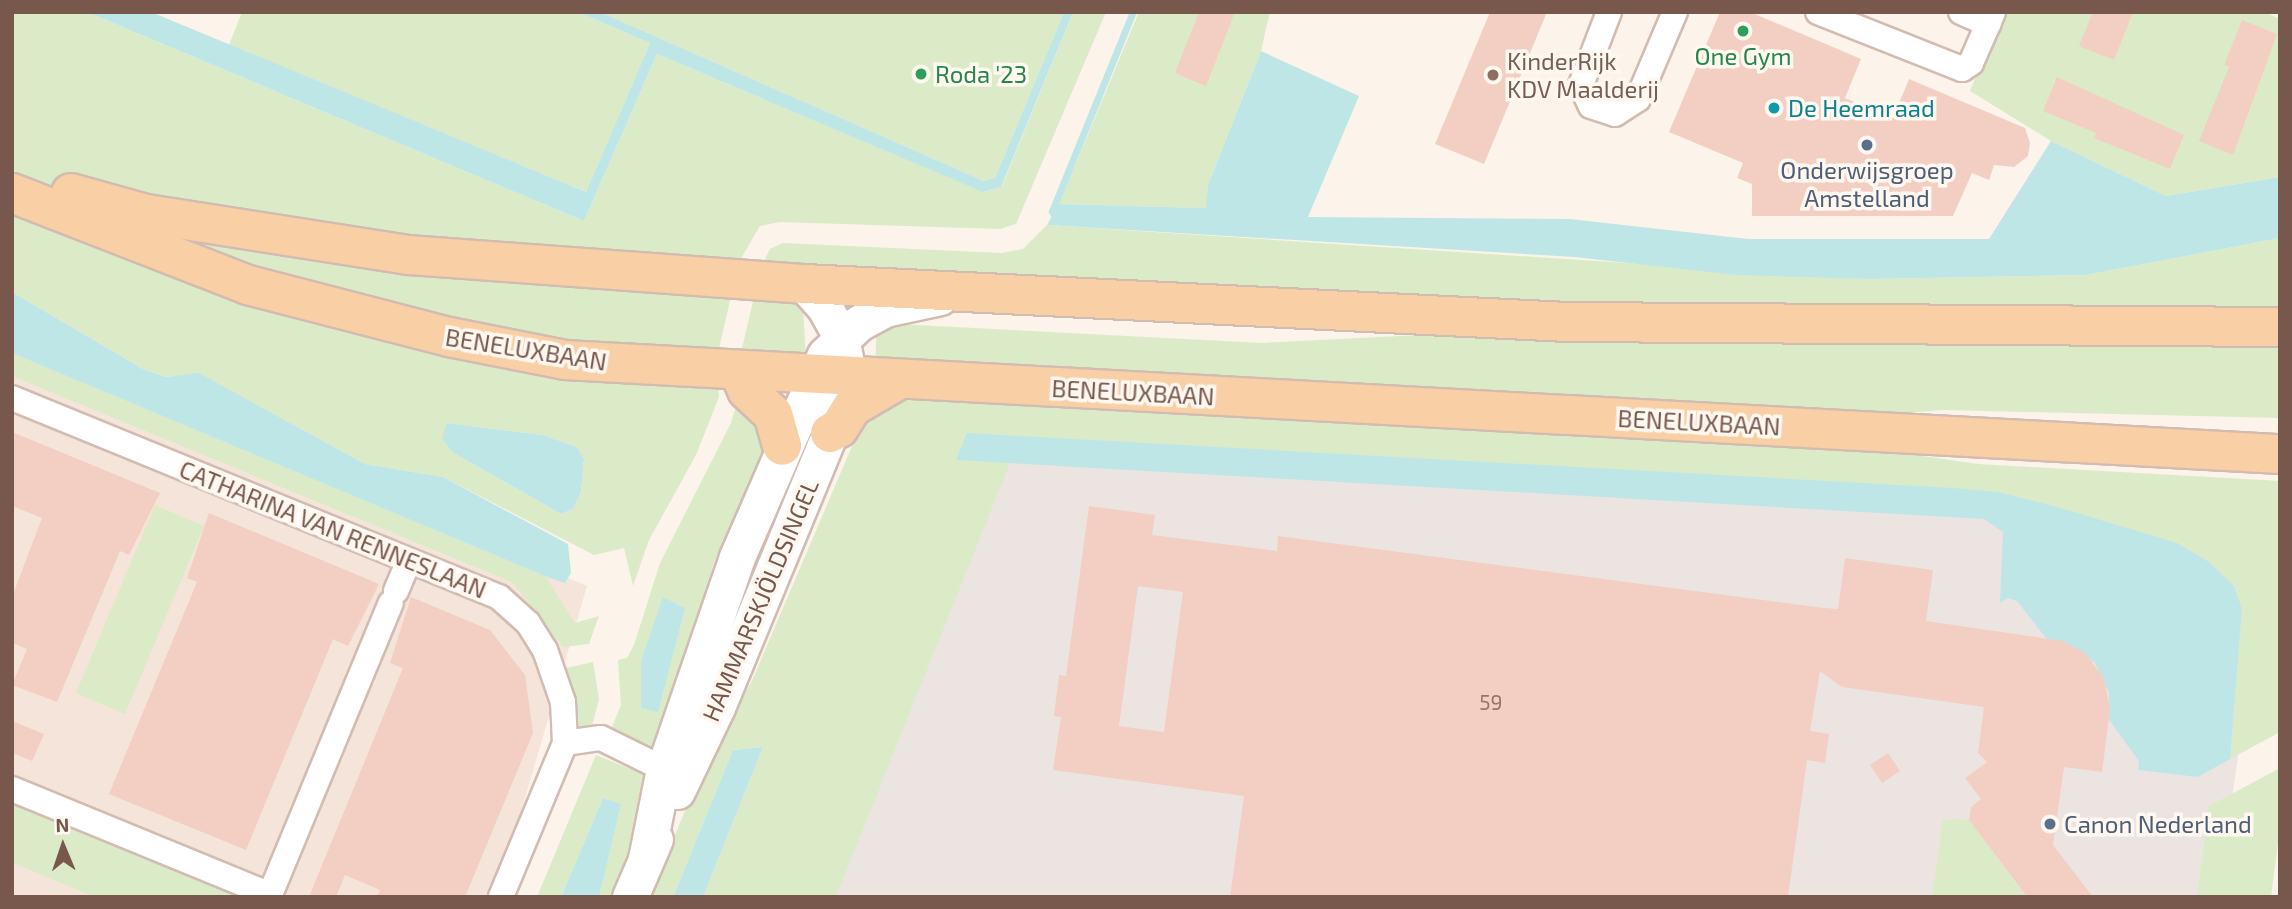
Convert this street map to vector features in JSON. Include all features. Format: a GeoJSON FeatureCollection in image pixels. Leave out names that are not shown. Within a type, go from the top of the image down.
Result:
{"type":"FeatureCollection","features":[{"type":"Feature","properties":{"kind":"main road"},"geometry":{"type":"LineString","coordinates":[[12,176],[146,214],[281,238],[409,255],[804,284],[1568,322],[2280,327]]}},
{"type":"Feature","properties":{"kind":"main road","name":"BENELUXBAAN"},"geometry":{"type":"LineString","coordinates":[[12,192],[248,285],[449,337],[565,360],[739,372],[2262,453]]}},
{"type":"Feature","properties":{"kind":"main road"},"geometry":{"type":"LineString","coordinates":[[739,372],[747,390],[773,414],[782,446]]}},
{"type":"Feature","properties":{"kind":"main road"},"geometry":{"type":"LineString","coordinates":[[830,433],[839,428],[852,407],[900,379]]}},
{"type":"Feature","properties":{"kind":"main road"},"geometry":{"type":"LineString","coordinates":[[2280,432],[2262,453],[2280,470]]}},
{"type":"Feature","properties":{"kind":"street"},"geometry":{"type":"LineString","coordinates":[[1609,12],[1581,85],[1591,106],[1615,114],[1638,99],[1675,12]]}},
{"type":"Feature","properties":{"kind":"street"},"geometry":{"type":"LineString","coordinates":[[1818,12],[1962,69],[1971,63],[1990,18],[1961,12]]}},
{"type":"Feature","properties":{"kind":"street","name":"HAMMARSKJÖLDSINGEL"},"geometry":{"type":"LineString","coordinates":[[674,774],[830,433],[826,425],[831,376],[841,337],[824,306],[804,284]]}},
{"type":"Feature","properties":{"kind":"street"},"geometry":{"type":"LineString","coordinates":[[841,337],[885,309],[968,291]]}},
{"type":"Feature","properties":{"kind":"street","name":"HAMMARSKJÖLDSINGEL"},"geometry":{"type":"LineString","coordinates":[[630,897],[646,859],[674,774],[737,557],[782,446],[831,376]]}},
{"type":"Feature","properties":{"kind":"street","name":"CATHARINA VAN RENNESLAAN"},"geometry":{"type":"LineString","coordinates":[[12,398],[499,597],[528,623],[545,650],[563,702],[565,743],[501,897]]}},
{"type":"Feature","properties":{"kind":"street"},"geometry":{"type":"LineString","coordinates":[[12,789],[270,896],[409,561]]}},
{"type":"Feature","properties":{"kind":"street"},"geometry":{"type":"LineString","coordinates":[[565,743],[601,738],[674,774]]}},
{"type":"Feature","properties":{"kind":"shaded area"},"geometry":{"type":"Polygon","coordinates":[[[12,346],[587,586],[496,897],[12,897],[12,346]]]}},
{"type":"Feature","properties":{"kind":"shaded area"},"geometry":{"type":"Polygon","coordinates":[[[956,418],[2277,484],[2218,897],[762,897],[956,418]]]}},
{"type":"Feature","properties":{"kind":"green space"},"geometry":{"type":"Polygon","coordinates":[[[12,12],[87,12],[584,221],[657,54],[984,192],[1002,186],[1073,12],[1106,12],[1016,224],[1000,229],[780,222],[760,226],[739,262],[717,357],[719,397],[696,455],[649,540],[633,586],[624,548],[594,555],[443,477],[365,464],[200,374],[166,377],[143,369],[12,292],[12,12]],[[447,423],[452,452],[561,514],[573,509],[581,492],[584,459],[577,447],[543,435],[447,423]]]}},
{"type":"Feature","properties":{"kind":"green space"},"geometry":{"type":"Polygon","coordinates":[[[242,12],[578,12],[650,43],[586,192],[229,45],[242,12]]]}},
{"type":"Feature","properties":{"kind":"green space"},"geometry":{"type":"Polygon","coordinates":[[[600,12],[1064,12],[995,178],[984,181],[600,12]]]}},
{"type":"Feature","properties":{"kind":"green space"},"geometry":{"type":"Polygon","coordinates":[[[1139,12],[1270,12],[1261,51],[1208,185],[1207,208],[1059,204],[1139,12]]]}},
{"type":"Feature","properties":{"kind":"green space"},"geometry":{"type":"Polygon","coordinates":[[[2002,12],[2264,12],[2280,19],[2280,177],[2166,196],[2051,141],[1970,91],[2002,12]]]}},
{"type":"Feature","properties":{"kind":"green space"},"geometry":{"type":"Polygon","coordinates":[[[1047,225],[1870,279],[2086,275],[2280,238],[2280,308],[1542,306],[761,267],[770,249],[783,243],[1001,253],[1023,249],[1047,225]]]}},
{"type":"Feature","properties":{"kind":"green space"},"geometry":{"type":"Polygon","coordinates":[[[754,297],[791,300],[803,307],[806,359],[739,361],[754,297]]]}},
{"type":"Feature","properties":{"kind":"green space"},"geometry":{"type":"Polygon","coordinates":[[[877,323],[1262,343],[1420,335],[2280,341],[2280,418],[1944,410],[1859,416],[875,366],[877,323]]]}},
{"type":"Feature","properties":{"kind":"green space"},"geometry":{"type":"Polygon","coordinates":[[[12,353],[545,576],[575,623],[599,616],[589,644],[563,647],[512,582],[12,376],[12,353]]]}},
{"type":"Feature","properties":{"kind":"green space"},"geometry":{"type":"Polygon","coordinates":[[[903,398],[1825,442],[1978,464],[2280,481],[2280,732],[2230,759],[2242,610],[2177,543],[1998,492],[968,433],[957,460],[1010,463],[836,897],[703,897],[763,747],[733,750],[673,897],[650,897],[708,754],[751,683],[858,432],[878,411],[903,398]]]}},
{"type":"Feature","properties":{"kind":"green space"},"geometry":{"type":"Polygon","coordinates":[[[738,399],[753,408],[766,449],[714,562],[659,742],[651,753],[608,737],[621,705],[618,660],[627,658],[634,645],[660,563],[731,423],[738,399]]]}},
{"type":"Feature","properties":{"kind":"green space"},"geometry":{"type":"Polygon","coordinates":[[[155,505],[204,526],[125,714],[76,693],[155,505]]]}},
{"type":"Feature","properties":{"kind":"green space"},"geometry":{"type":"Polygon","coordinates":[[[593,662],[599,699],[591,730],[574,724],[566,668],[593,662]]]}},
{"type":"Feature","properties":{"kind":"green space"},"geometry":{"type":"Polygon","coordinates":[[[596,755],[665,783],[618,897],[599,897],[620,804],[603,798],[561,897],[537,897],[596,755]]]}},
{"type":"Feature","properties":{"kind":"green space"},"geometry":{"type":"Polygon","coordinates":[[[2280,768],[2280,827],[2271,897],[2197,897],[2209,806],[2280,768]]]}},
{"type":"Feature","properties":{"kind":"green space"},"geometry":{"type":"Polygon","coordinates":[[[12,800],[246,897],[94,897],[12,862],[12,800]]]}},
{"type":"Feature","properties":{"kind":"green space"},"geometry":{"type":"Polygon","coordinates":[[[1943,820],[1969,820],[2026,897],[1932,897],[1943,820]]]}},
{"type":"Feature","properties":{"kind":"water"},"geometry":{"type":"Polygon","coordinates":[[[87,12],[151,12],[586,192],[650,43],[578,12],[600,12],[984,181],[995,178],[1064,12],[1073,12],[1001,187],[983,192],[657,54],[584,221],[87,12]]]}},
{"type":"Feature","properties":{"kind":"water"},"geometry":{"type":"Polygon","coordinates":[[[1261,51],[1359,96],[1308,217],[1570,219],[1748,239],[1989,239],[2051,141],[2166,196],[2280,177],[2280,238],[2086,275],[1870,279],[1737,275],[1574,257],[1047,225],[1059,204],[1206,208],[1208,185],[1261,51]]]}},
{"type":"Feature","properties":{"kind":"water"},"geometry":{"type":"Polygon","coordinates":[[[12,292],[143,369],[166,377],[199,373],[365,464],[443,477],[568,544],[571,573],[565,583],[545,576],[12,353],[12,292]]]}},
{"type":"Feature","properties":{"kind":"water"},"geometry":{"type":"Polygon","coordinates":[[[447,423],[543,435],[577,447],[584,459],[581,492],[573,509],[561,514],[452,452],[442,438],[447,423]]]}},
{"type":"Feature","properties":{"kind":"water"},"geometry":{"type":"Polygon","coordinates":[[[967,433],[1953,488],[1998,492],[2054,506],[2177,543],[2209,562],[2234,586],[2242,609],[2230,759],[2198,777],[2138,770],[2139,761],[2109,720],[2109,693],[2095,663],[2064,642],[2046,638],[2017,601],[2008,598],[2000,603],[2003,532],[1984,519],[956,460],[967,433]]]}},
{"type":"Feature","properties":{"kind":"water"},"geometry":{"type":"Polygon","coordinates":[[[663,597],[685,608],[658,712],[641,708],[641,661],[663,597]]]}},
{"type":"Feature","properties":{"kind":"water"},"geometry":{"type":"Polygon","coordinates":[[[763,747],[703,897],[673,897],[733,750],[763,747]]]}},
{"type":"Feature","properties":{"kind":"water"},"geometry":{"type":"Polygon","coordinates":[[[603,798],[621,804],[599,897],[561,897],[603,798]]]}},
{"type":"Feature","properties":{"kind":"building"},"geometry":{"type":"Polygon","coordinates":[[[1199,12],[1235,12],[1206,86],[1175,73],[1199,12]]]}},
{"type":"Feature","properties":{"kind":"building"},"geometry":{"type":"Polygon","coordinates":[[[1490,12],[1547,12],[1484,164],[1435,144],[1490,12]]]}},
{"type":"Feature","properties":{"kind":"building","name":"De Heemraad"},"geometry":{"type":"Polygon","coordinates":[[[1720,12],[1750,12],[1861,59],[1845,98],[1893,118],[1909,79],[2025,128],[2030,143],[2028,156],[2014,167],[1994,165],[1989,180],[1972,173],[1953,216],[1752,216],[1752,184],[1737,178],[1743,163],[1669,132],[1720,12]]]}},
{"type":"Feature","properties":{"kind":"building"},"geometry":{"type":"Polygon","coordinates":[[[2093,12],[2133,12],[2114,60],[2079,46],[2093,12]]]}},
{"type":"Feature","properties":{"kind":"building"},"geometry":{"type":"Polygon","coordinates":[[[2242,20],[2277,34],[2233,155],[2199,141],[2229,67],[2224,65],[2242,20]]]}},
{"type":"Feature","properties":{"kind":"building"},"geometry":{"type":"Polygon","coordinates":[[[2057,77],[2184,135],[2170,169],[2094,138],[2096,133],[2043,111],[2057,77]]]}},
{"type":"Feature","properties":{"kind":"building"},"geometry":{"type":"Polygon","coordinates":[[[12,432],[160,493],[129,555],[120,551],[57,702],[12,685],[27,649],[12,643],[12,597],[42,518],[12,506],[12,432]]]}},
{"type":"Feature","properties":{"kind":"building"},"geometry":{"type":"Polygon","coordinates":[[[1089,506],[1155,515],[1152,535],[1277,551],[1278,536],[1824,608],[1838,609],[1845,558],[1933,570],[1926,621],[2063,641],[2085,653],[2104,678],[2110,709],[2102,772],[2064,767],[2053,845],[2093,897],[2027,897],[1969,820],[1971,807],[1981,799],[1965,778],[1987,762],[1978,753],[1984,707],[1842,687],[1820,671],[1810,731],[1829,734],[1825,763],[1807,760],[1788,897],[1230,897],[1244,796],[1053,770],[1061,717],[1054,716],[1059,675],[1066,676],[1089,506]],[[1138,586],[1119,726],[1164,732],[1183,592],[1138,586]]]}},
{"type":"Feature","properties":{"kind":"building"},"geometry":{"type":"Polygon","coordinates":[[[209,513],[379,584],[348,646],[333,639],[246,850],[109,794],[197,582],[187,578],[209,513]]]}},
{"type":"Feature","properties":{"kind":"building"},"geometry":{"type":"Polygon","coordinates":[[[411,597],[490,630],[525,675],[533,733],[465,897],[377,897],[380,890],[345,875],[336,897],[309,897],[403,668],[390,663],[411,597]]]}},
{"type":"Feature","properties":{"kind":"building"},"geometry":{"type":"Polygon","coordinates":[[[12,721],[44,734],[32,761],[12,753],[12,721]]]}},
{"type":"Feature","properties":{"kind":"building"},"geometry":{"type":"Polygon","coordinates":[[[1888,753],[1900,771],[1882,783],[1870,765],[1888,753]]]}},
{"type":"Feature","properties":{"kind":"waterway"},"geometry":{"type":"LineString","coordinates":[[1055,217],[1052,211],[1133,12]]}},
{"type":"Feature","properties":{"kind":"place","name":"One Gym"},"geometry":{"type":"Point","coordinates":[1743,31]}},
{"type":"Feature","properties":{"kind":"place","name":"Roda '23"},"geometry":{"type":"Point","coordinates":[921,74]}},
{"type":"Feature","properties":{"kind":"place","name":"KinderRijk KDV Maalderij"},"geometry":{"type":"Point","coordinates":[1493,75]}},
{"type":"Feature","properties":{"kind":"place","name":"De Heemraad"},"geometry":{"type":"Point","coordinates":[1774,108]}},
{"type":"Feature","properties":{"kind":"place","name":"Onderwijsgroep Amstelland"},"geometry":{"type":"Point","coordinates":[1867,145]}},
{"type":"Feature","properties":{"kind":"place","name":"Canon Nederland"},"geometry":{"type":"Point","coordinates":[2050,824]}}]}
